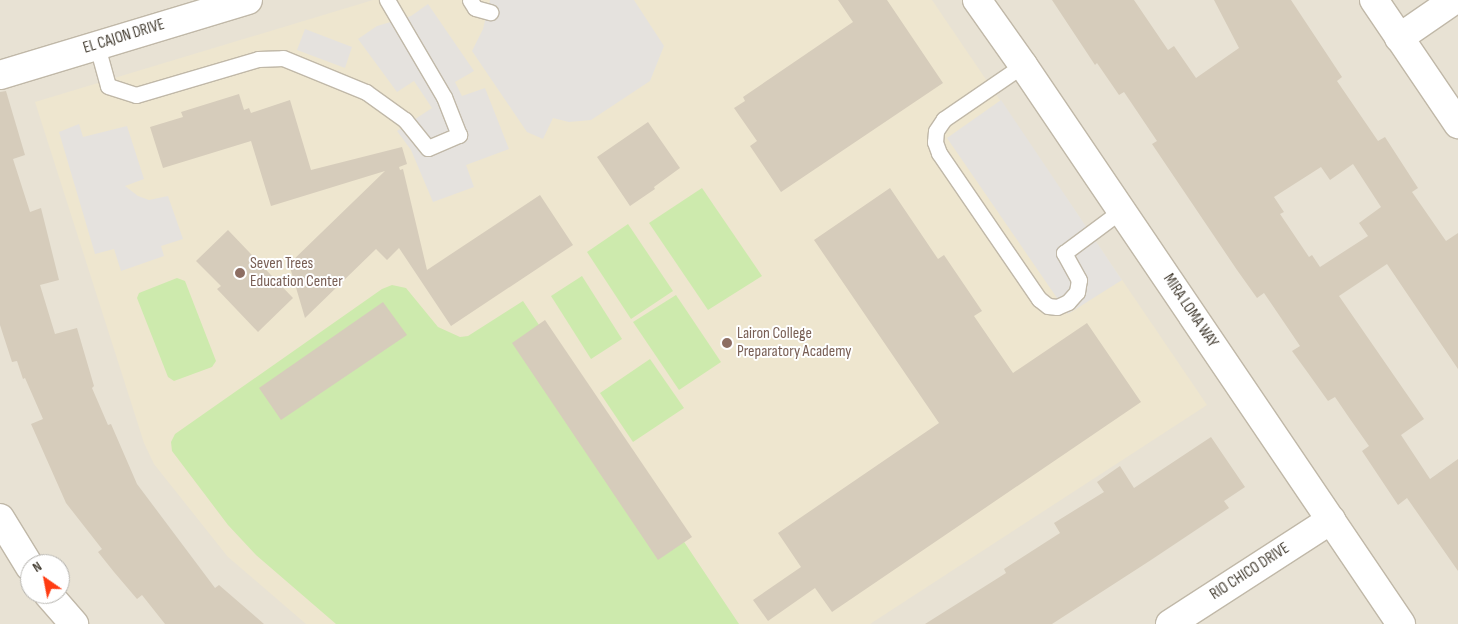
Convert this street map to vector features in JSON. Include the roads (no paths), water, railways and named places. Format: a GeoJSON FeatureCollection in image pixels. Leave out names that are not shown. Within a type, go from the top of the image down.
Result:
{"type":"FeatureCollection","features":[{"type":"Feature","properties":{"kind":"street","name":"EL CAJON DRIVE"},"geometry":{"type":"LineString","coordinates":[[0,75],[248,0]]}},
{"type":"Feature","properties":{"kind":"street","name":"MIRA LOMA WAY"},"geometry":{"type":"LineString","coordinates":[[977,0],[1023,64],[1402,624]]}},
{"type":"Feature","properties":{"kind":"street"},"geometry":{"type":"LineString","coordinates":[[1374,0],[1458,124]]}},
{"type":"Feature","properties":{"kind":"street"},"geometry":{"type":"LineString","coordinates":[[1400,38],[1454,0]]}},
{"type":"Feature","properties":{"kind":"street"},"geometry":{"type":"LineString","coordinates":[[0,518],[22,554]]}},
{"type":"Feature","properties":{"kind":"street","name":"RIO CHICO DRIVE"},"geometry":{"type":"LineString","coordinates":[[1170,624],[1331,520]]}},
{"type":"Feature","properties":{"kind":"street"},"geometry":{"type":"LineString","coordinates":[[57,604],[74,624]]}},
{"type":"Feature","properties":{"kind":"lane"},"geometry":{"type":"LineString","coordinates":[[97,46],[108,86],[136,95],[258,59],[283,58],[366,92],[405,120],[428,148],[460,136],[444,97],[387,0]]}},
{"type":"Feature","properties":{"kind":"lane"},"geometry":{"type":"LineString","coordinates":[[470,0],[475,8],[490,12]]}},
{"type":"Feature","properties":{"kind":"lane"},"geometry":{"type":"LineString","coordinates":[[1023,64],[944,119],[936,130],[935,142],[939,153],[1039,299],[1048,306],[1057,307],[1068,302],[1077,292],[1079,280],[1064,253],[1122,210]]}},
{"type":"Feature","properties":{"kind":"place","name":"Seven Trees Education Center"},"geometry":{"type":"Point","coordinates":[240,273]}},
{"type":"Feature","properties":{"kind":"place","name":"Lairon College Preparatory Academy"},"geometry":{"type":"Point","coordinates":[727,343]}}]}
